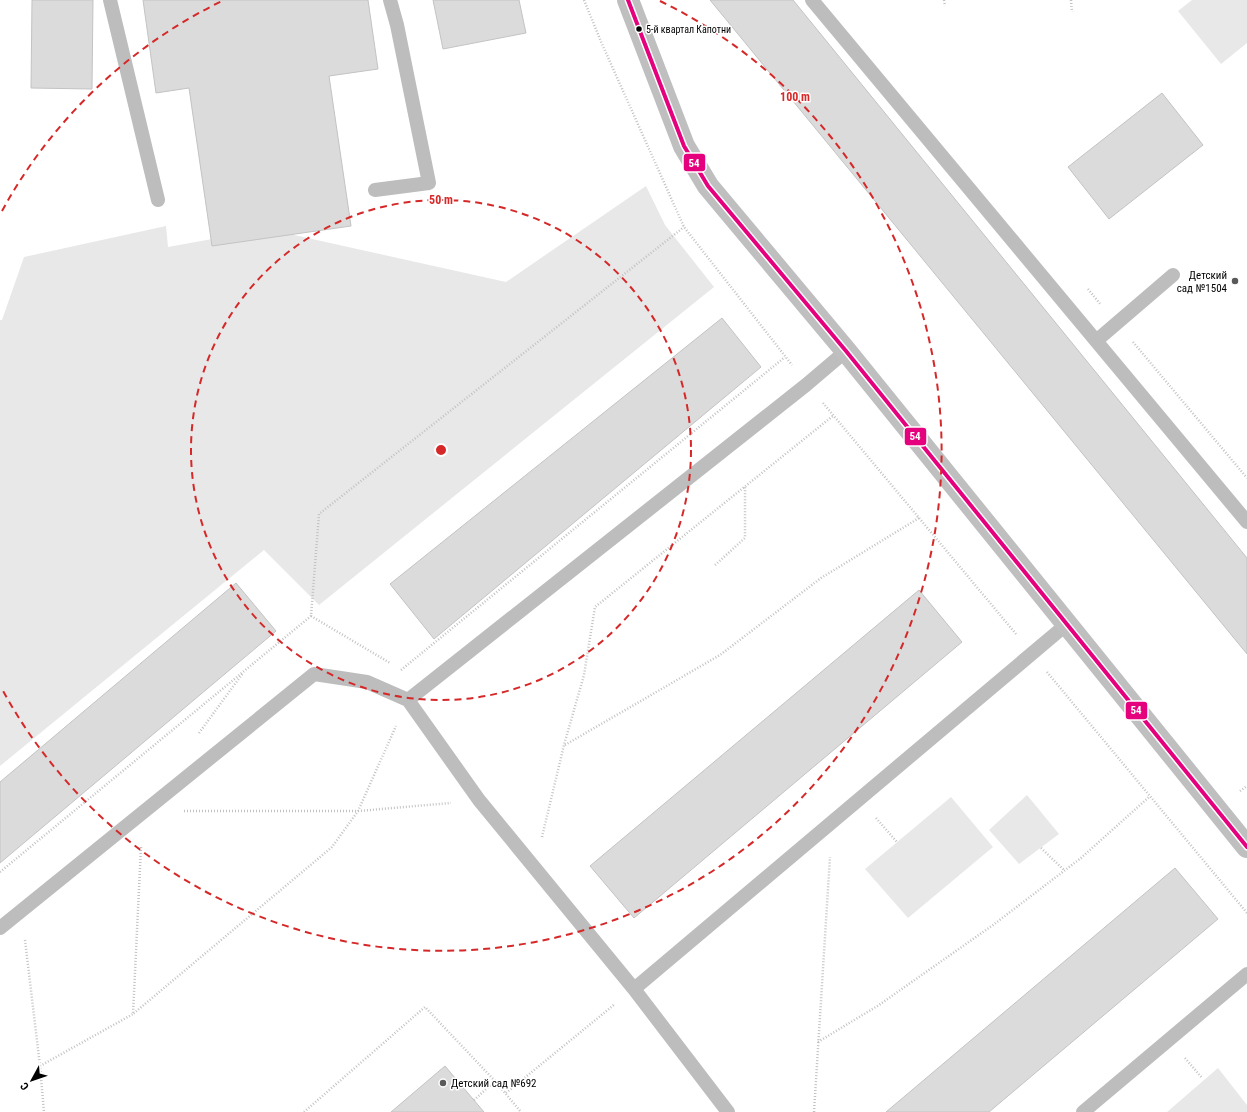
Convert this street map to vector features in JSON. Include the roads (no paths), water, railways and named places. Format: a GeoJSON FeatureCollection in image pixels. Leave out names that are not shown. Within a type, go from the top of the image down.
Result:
{"type":"FeatureCollection","features":[{"type":"Feature","properties":{"kind":"street"},"geometry":{"type":"LineString","coordinates":[[628,0],[684,146],[708,186],[846,351],[1067,624],[1243,835]]}},
{"type":"Feature","properties":{"kind":"lane"},"geometry":{"type":"LineString","coordinates":[[110,0],[158,200]]}},
{"type":"Feature","properties":{"kind":"lane"},"geometry":{"type":"LineString","coordinates":[[375,190],[429,183],[397,25],[390,0]]}},
{"type":"Feature","properties":{"kind":"lane"},"geometry":{"type":"LineString","coordinates":[[812,0],[1247,522]]}},
{"type":"Feature","properties":{"kind":"lane"},"geometry":{"type":"LineString","coordinates":[[1096,341],[1173,275]]}},
{"type":"Feature","properties":{"kind":"lane"},"geometry":{"type":"LineString","coordinates":[[408,700],[806,385],[846,351]]}},
{"type":"Feature","properties":{"kind":"lane"},"geometry":{"type":"LineString","coordinates":[[634,988],[1067,624]]}},
{"type":"Feature","properties":{"kind":"lane"},"geometry":{"type":"LineString","coordinates":[[0,928],[314,674],[367,682],[408,700],[479,800],[634,988],[728,1112]]}},
{"type":"Feature","properties":{"kind":"lane"},"geometry":{"type":"LineString","coordinates":[[1083,1112],[1247,974]]}},
{"type":"Feature","properties":{"kind":"place","name":"5-й квартал Капотни"},"geometry":{"type":"Point","coordinates":[639,29]}},
{"type":"Feature","properties":{"kind":"place","name":"Детский сад №1504"},"geometry":{"type":"Point","coordinates":[1235,281]}},
{"type":"Feature","properties":{"kind":"place","name":"Детский сад №692"},"geometry":{"type":"Point","coordinates":[443,1083]}}]}
